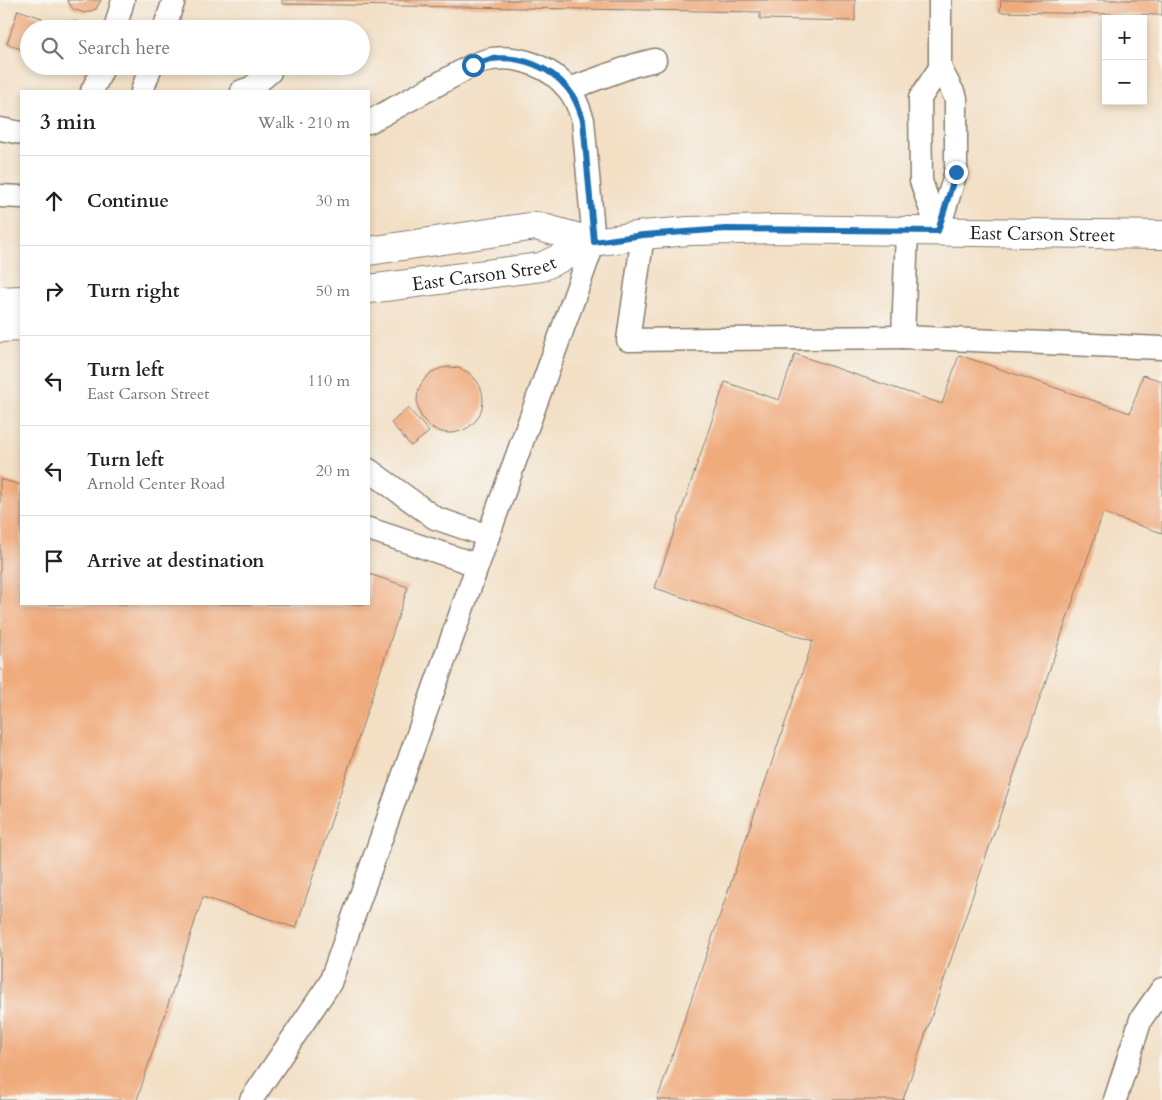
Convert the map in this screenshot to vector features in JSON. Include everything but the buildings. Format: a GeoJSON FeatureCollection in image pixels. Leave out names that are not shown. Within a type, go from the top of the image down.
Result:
{"type":"FeatureCollection","features":[{"type":"Feature","properties":{"kind":"main road","name":"East Carson Street"},"geometry":{"type":"LineString","coordinates":[[370,251],[536,226],[594,242]]}},
{"type":"Feature","properties":{"kind":"main road","name":"East Carson Street"},"geometry":{"type":"LineString","coordinates":[[370,289],[541,266],[594,242],[643,235],[726,229],[1162,235]]}},
{"type":"Feature","properties":{"kind":"main road"},"geometry":{"type":"LineString","coordinates":[[0,301],[20,300]]}},
{"type":"Feature","properties":{"kind":"main road"},"geometry":{"type":"LineString","coordinates":[[0,328],[20,327]]}},
{"type":"Feature","properties":{"kind":"street"},"geometry":{"type":"LineString","coordinates":[[117,20],[123,0]]}},
{"type":"Feature","properties":{"kind":"street"},"geometry":{"type":"LineString","coordinates":[[167,20],[174,0]]}},
{"type":"Feature","properties":{"kind":"street"},"geometry":{"type":"LineString","coordinates":[[938,231],[956,172],[956,98],[940,68],[940,0]]}},
{"type":"Feature","properties":{"kind":"street"},"geometry":{"type":"LineString","coordinates":[[251,1100],[330,983],[477,565],[594,242],[583,120],[578,104],[557,77],[526,61],[509,58],[491,59],[473,65],[370,121]]}},
{"type":"Feature","properties":{"kind":"street"},"geometry":{"type":"LineString","coordinates":[[568,89],[636,65],[656,60]]}},
{"type":"Feature","properties":{"kind":"street"},"geometry":{"type":"LineString","coordinates":[[938,231],[921,182],[920,98],[940,68]]}},
{"type":"Feature","properties":{"kind":"street"},"geometry":{"type":"LineString","coordinates":[[92,90],[100,75]]}},
{"type":"Feature","properties":{"kind":"street"},"geometry":{"type":"LineString","coordinates":[[142,90],[148,75]]}},
{"type":"Feature","properties":{"kind":"street"},"geometry":{"type":"LineString","coordinates":[[245,90],[251,88],[266,75]]}},
{"type":"Feature","properties":{"kind":"street"},"geometry":{"type":"LineString","coordinates":[[0,129],[20,133]]}},
{"type":"Feature","properties":{"kind":"street"},"geometry":{"type":"LineString","coordinates":[[0,196],[20,196]]}},
{"type":"Feature","properties":{"kind":"street"},"geometry":{"type":"LineString","coordinates":[[903,337],[907,230]]}},
{"type":"Feature","properties":{"kind":"street"},"geometry":{"type":"LineString","coordinates":[[643,235],[628,340],[903,337],[1162,348]]}},
{"type":"Feature","properties":{"kind":"street"},"geometry":{"type":"LineString","coordinates":[[370,471],[435,518],[488,536]]}},
{"type":"Feature","properties":{"kind":"street"},"geometry":{"type":"LineString","coordinates":[[370,529],[477,565]]}},
{"type":"Feature","properties":{"kind":"street"},"geometry":{"type":"LineString","coordinates":[[1115,1100],[1141,1019],[1162,990]]}},
{"type":"Feature","properties":{"kind":"route"},"geometry":{"type":"LineString","coordinates":[[473,65],[491,59],[509,58],[526,61],[557,77],[568,89],[578,104],[583,120],[594,242],[643,235],[726,229],[938,231],[956,172]]}}]}
